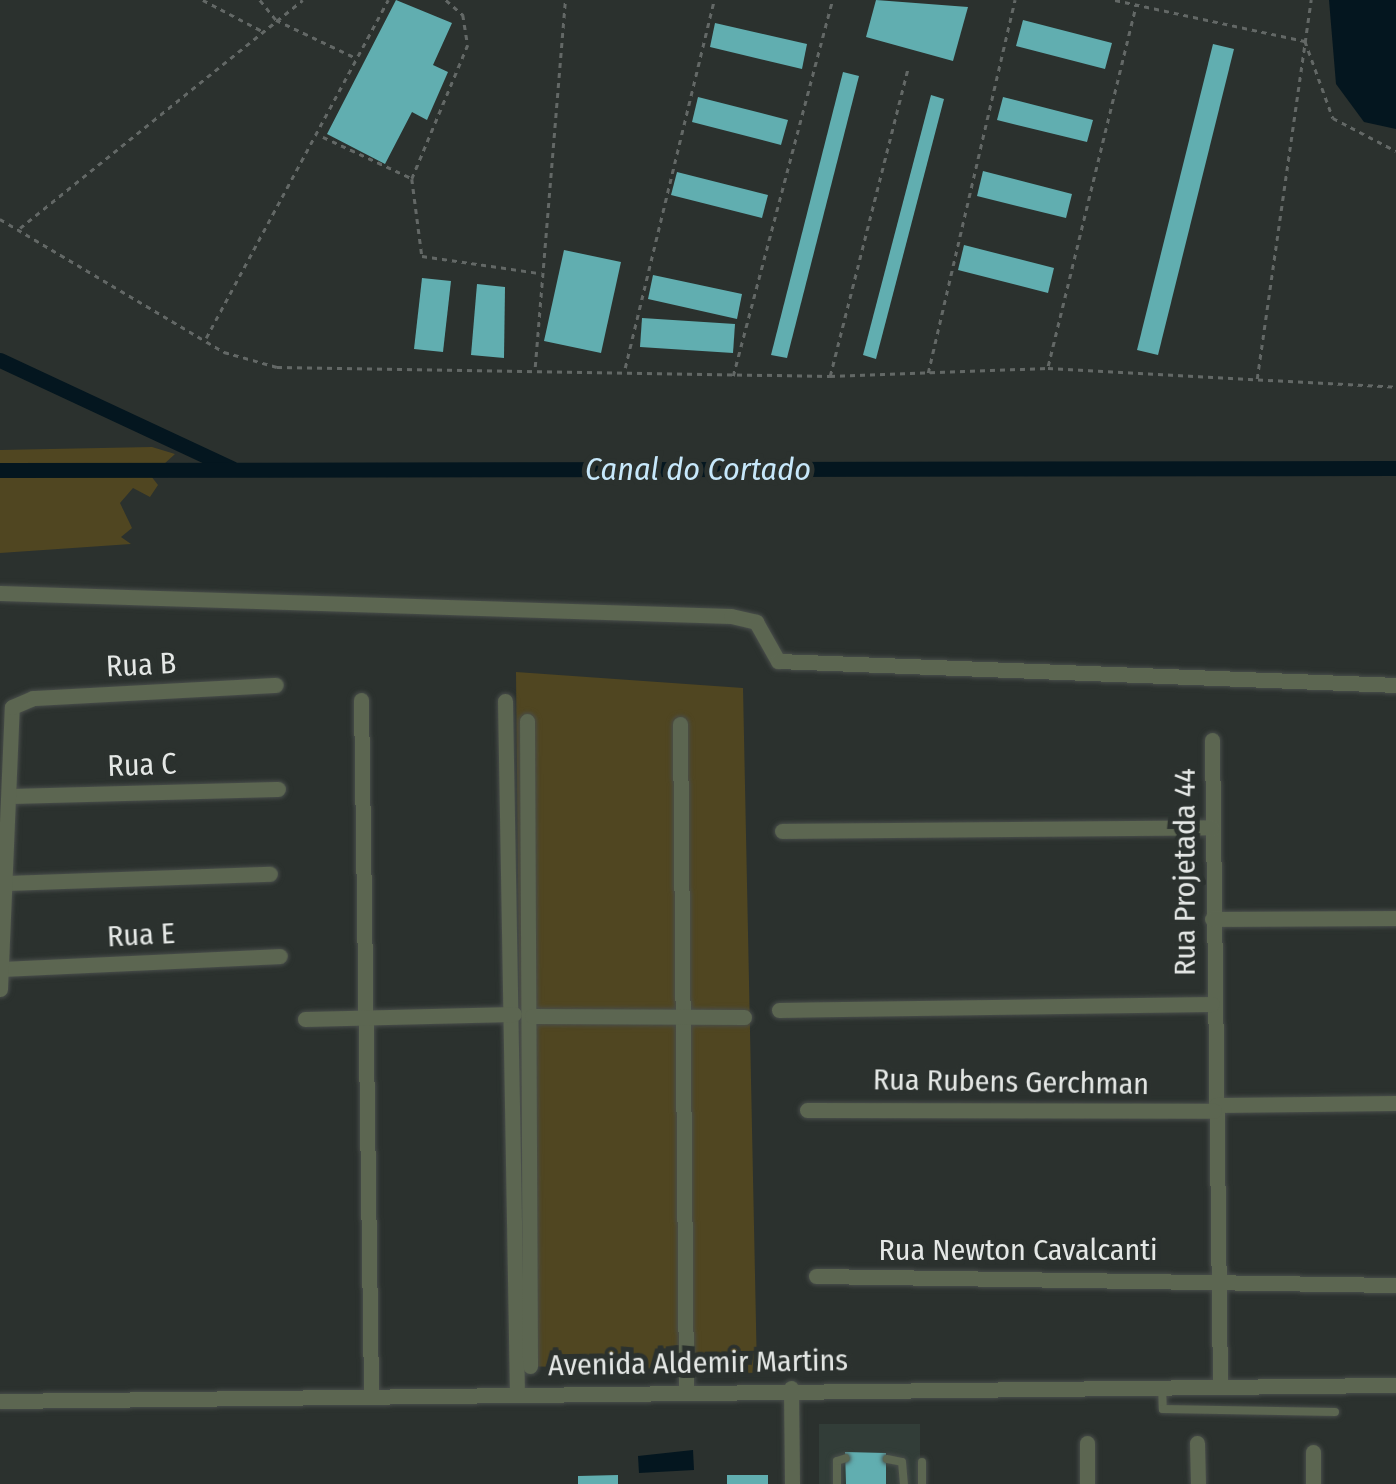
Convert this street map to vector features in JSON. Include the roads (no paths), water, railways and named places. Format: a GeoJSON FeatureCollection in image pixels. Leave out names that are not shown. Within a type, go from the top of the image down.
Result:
{"type":"FeatureCollection","features":[{"type":"Feature","properties":{"kind":"street"},"geometry":{"type":"LineString","coordinates":[[0,593],[731,616],[756,622],[778,661],[1396,685]]}},
{"type":"Feature","properties":{"kind":"street","name":"Rua B"},"geometry":{"type":"LineString","coordinates":[[8,796],[12,707],[34,698],[276,685]]}},
{"type":"Feature","properties":{"kind":"street"},"geometry":{"type":"LineString","coordinates":[[361,700],[371,1393]]}},
{"type":"Feature","properties":{"kind":"street"},"geometry":{"type":"LineString","coordinates":[[504,701],[514,1014],[517,1393]]}},
{"type":"Feature","properties":{"kind":"street"},"geometry":{"type":"LineString","coordinates":[[527,721],[532,1016],[530,1366]]}},
{"type":"Feature","properties":{"kind":"street"},"geometry":{"type":"LineString","coordinates":[[680,724],[686,1390]]}},
{"type":"Feature","properties":{"kind":"street","name":"Rua Projetada 44"},"geometry":{"type":"LineString","coordinates":[[1212,740],[1212,1004],[1220,1386]]}},
{"type":"Feature","properties":{"kind":"street","name":"Rua C"},"geometry":{"type":"LineString","coordinates":[[8,796],[278,789]]}},
{"type":"Feature","properties":{"kind":"street"},"geometry":{"type":"LineString","coordinates":[[0,989],[4,969],[8,796]]}},
{"type":"Feature","properties":{"kind":"street"},"geometry":{"type":"LineString","coordinates":[[782,831],[1212,827]]}},
{"type":"Feature","properties":{"kind":"street"},"geometry":{"type":"LineString","coordinates":[[7,883],[270,874]]}},
{"type":"Feature","properties":{"kind":"street"},"geometry":{"type":"LineString","coordinates":[[1212,919],[1396,918]]}},
{"type":"Feature","properties":{"kind":"street","name":"Rua E"},"geometry":{"type":"LineString","coordinates":[[4,969],[280,956]]}},
{"type":"Feature","properties":{"kind":"street"},"geometry":{"type":"LineString","coordinates":[[779,1010],[1212,1004]]}},
{"type":"Feature","properties":{"kind":"street"},"geometry":{"type":"LineString","coordinates":[[305,1019],[514,1014]]}},
{"type":"Feature","properties":{"kind":"street"},"geometry":{"type":"LineString","coordinates":[[532,1016],[744,1017]]}},
{"type":"Feature","properties":{"kind":"street","name":"Rua Rubens Gerchman"},"geometry":{"type":"LineString","coordinates":[[807,1110],[1396,1103]]}},
{"type":"Feature","properties":{"kind":"street","name":"Rua Newton Cavalcanti"},"geometry":{"type":"LineString","coordinates":[[816,1276],[1396,1285]]}},
{"type":"Feature","properties":{"kind":"street","name":"Avenida Aldemir Martins"},"geometry":{"type":"LineString","coordinates":[[0,1401],[791,1388],[1396,1385]]}},
{"type":"Feature","properties":{"kind":"street"},"geometry":{"type":"LineString","coordinates":[[791,1388],[792,1484]]}},
{"type":"Feature","properties":{"kind":"street"},"geometry":{"type":"LineString","coordinates":[[1197,1442],[1198,1484]]}},
{"type":"Feature","properties":{"kind":"street"},"geometry":{"type":"LineString","coordinates":[[1087,1443],[1087,1484]]}},
{"type":"Feature","properties":{"kind":"street"},"geometry":{"type":"LineString","coordinates":[[1312,1452],[1313,1484]]}},
{"type":"Feature","properties":{"kind":"lane"},"geometry":{"type":"LineString","coordinates":[[1162,1386],[1163,1409],[1335,1412]]}},
{"type":"Feature","properties":{"kind":"lane"},"geometry":{"type":"LineString","coordinates":[[838,1484],[837,1461],[846,1458]]}},
{"type":"Feature","properties":{"kind":"lane"},"geometry":{"type":"LineString","coordinates":[[886,1460],[902,1462],[904,1484]]}},
{"type":"Feature","properties":{"kind":"lane"},"geometry":{"type":"LineString","coordinates":[[922,1462],[922,1484]]}},
{"type":"Feature","properties":{"kind":"water"},"geometry":{"type":"Polygon","coordinates":[[[1329,0],[1396,0],[1396,129],[1364,122],[1336,84],[1329,0]]]}},
{"type":"Feature","properties":{"kind":"water"},"geometry":{"type":"Polygon","coordinates":[[[693,1450],[694,1470],[639,1473],[638,1456],[693,1450]]]}},
{"type":"Feature","properties":{"kind":"waterway"},"geometry":{"type":"LineString","coordinates":[[0,360],[232,468]]}},
{"type":"Feature","properties":{"kind":"waterway","name":"Canal do Cortado"},"geometry":{"type":"LineString","coordinates":[[0,470],[1396,468]]}}]}
